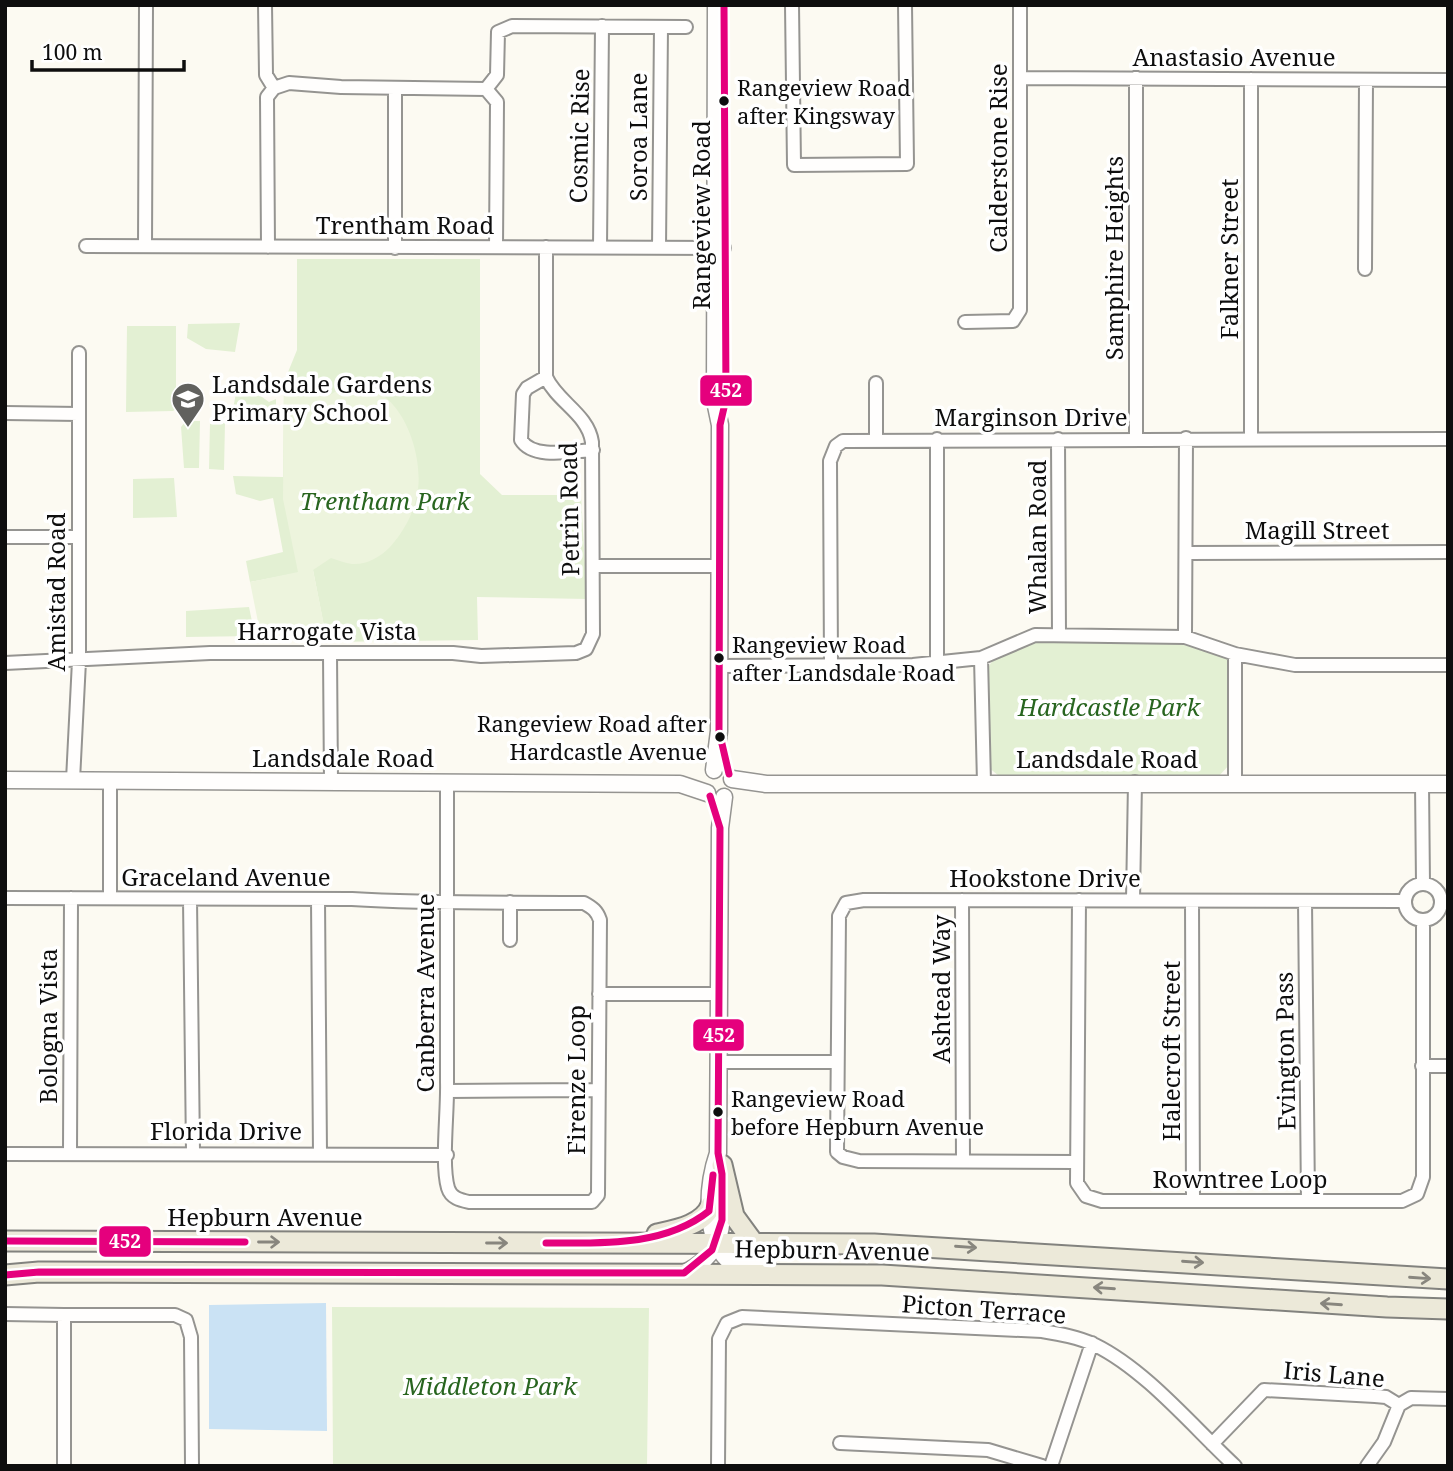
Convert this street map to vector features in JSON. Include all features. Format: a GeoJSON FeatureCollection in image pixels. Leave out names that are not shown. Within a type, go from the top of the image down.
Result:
{"type":"FeatureCollection","features":[{"type":"Feature","properties":{"kind":"main road"},"geometry":{"type":"LineString","coordinates":[[720,1159],[734,1216],[753,1242]]}},
{"type":"Feature","properties":{"kind":"main road"},"geometry":{"type":"LineString","coordinates":[[597,1243],[679,1229],[705,1216],[711,1205]]}},
{"type":"Feature","properties":{"kind":"main road","name":"Hepburn Avenue"},"geometry":{"type":"LineString","coordinates":[[5,1241],[753,1242],[944,1246],[1448,1279]]}},
{"type":"Feature","properties":{"kind":"main road","name":"Hepburn Avenue"},"geometry":{"type":"LineString","coordinates":[[5,1275],[39,1272],[850,1274],[1448,1308]]}},
{"type":"Feature","properties":{"kind":"street"},"geometry":{"type":"LineString","coordinates":[[145,246],[146,5]]}},
{"type":"Feature","properties":{"kind":"street"},"geometry":{"type":"LineString","coordinates":[[265,5],[266,75],[274,88]]}},
{"type":"Feature","properties":{"kind":"street","name":"Rangeview Road"},"geometry":{"type":"LineString","coordinates":[[716,5],[720,74],[720,248],[715,401],[720,425],[719,994],[723,1228],[717,1242]]}},
{"type":"Feature","properties":{"kind":"street","name":"Rangeview Road"},"geometry":{"type":"LineString","coordinates":[[720,74],[724,5]]}},
{"type":"Feature","properties":{"kind":"street"},"geometry":{"type":"LineString","coordinates":[[792,5],[794,165],[906,164],[905,5]]}},
{"type":"Feature","properties":{"kind":"street","name":"Calderstone Rise"},"geometry":{"type":"LineString","coordinates":[[965,322],[1013,321],[1020,310],[1020,5]]}},
{"type":"Feature","properties":{"kind":"street"},"geometry":{"type":"LineString","coordinates":[[486,89],[497,75],[498,32],[512,26],[686,27]]}},
{"type":"Feature","properties":{"kind":"street","name":"Cosmic Rise"},"geometry":{"type":"LineString","coordinates":[[600,247],[602,26]]}},
{"type":"Feature","properties":{"kind":"street","name":"Soroa Lane"},"geometry":{"type":"LineString","coordinates":[[660,248],[661,26]]}},
{"type":"Feature","properties":{"kind":"street","name":"Anastasio Avenue"},"geometry":{"type":"LineString","coordinates":[[1020,78],[1448,80]]}},
{"type":"Feature","properties":{"kind":"street","name":"Samphire Heights"},"geometry":{"type":"LineString","coordinates":[[1136,78],[1136,438]]}},
{"type":"Feature","properties":{"kind":"street","name":"Falkner Street"},"geometry":{"type":"LineString","coordinates":[[1251,79],[1251,438]]}},
{"type":"Feature","properties":{"kind":"street"},"geometry":{"type":"LineString","coordinates":[[1365,269],[1366,80]]}},
{"type":"Feature","properties":{"kind":"street"},"geometry":{"type":"LineString","coordinates":[[268,247],[267,97],[274,88],[289,83],[486,89],[497,103],[496,247]]}},
{"type":"Feature","properties":{"kind":"street"},"geometry":{"type":"LineString","coordinates":[[395,88],[395,248]]}},
{"type":"Feature","properties":{"kind":"street","name":"Trentham Road"},"geometry":{"type":"LineString","coordinates":[[86,246],[720,248]]}},
{"type":"Feature","properties":{"kind":"street"},"geometry":{"type":"LineString","coordinates":[[546,247],[546,377],[527,388],[523,394],[521,440],[524,445],[542,452],[593,450]]}},
{"type":"Feature","properties":{"kind":"street","name":"Amistad Road"},"geometry":{"type":"LineString","coordinates":[[73,780],[79,661],[79,537],[73,414],[79,353]]}},
{"type":"Feature","properties":{"kind":"street","name":"Petrin Road"},"geometry":{"type":"LineString","coordinates":[[546,377],[550,386],[587,425],[593,450],[593,634],[586,649],[576,653]]}},
{"type":"Feature","properties":{"kind":"street"},"geometry":{"type":"LineString","coordinates":[[876,383],[876,439]]}},
{"type":"Feature","properties":{"kind":"street"},"geometry":{"type":"LineString","coordinates":[[5,413],[73,414]]}},
{"type":"Feature","properties":{"kind":"street"},"geometry":{"type":"LineString","coordinates":[[1185,637],[1186,438]]}},
{"type":"Feature","properties":{"kind":"street"},"geometry":{"type":"LineString","coordinates":[[936,439],[936,661]]}},
{"type":"Feature","properties":{"kind":"street","name":"Whalan Road"},"geometry":{"type":"LineString","coordinates":[[1058,439],[1059,635]]}},
{"type":"Feature","properties":{"kind":"street","name":"Marginson Drive"},"geometry":{"type":"LineString","coordinates":[[831,665],[832,453],[843,441],[1448,439]]}},
{"type":"Feature","properties":{"kind":"street"},"geometry":{"type":"LineString","coordinates":[[5,537],[79,537]]}},
{"type":"Feature","properties":{"kind":"street","name":"Magill Street"},"geometry":{"type":"LineString","coordinates":[[1186,553],[1448,552]]}},
{"type":"Feature","properties":{"kind":"street"},"geometry":{"type":"LineString","coordinates":[[593,566],[719,566]]}},
{"type":"Feature","properties":{"kind":"street"},"geometry":{"type":"LineString","coordinates":[[718,666],[914,665],[981,659],[1030,636],[1059,635],[1185,637],[1235,654],[1294,665],[1448,665]]}},
{"type":"Feature","properties":{"kind":"street","name":"Harrogate Vista"},"geometry":{"type":"LineString","coordinates":[[5,663],[79,661],[145,654],[453,653],[481,656],[576,653]]}},
{"type":"Feature","properties":{"kind":"street"},"geometry":{"type":"LineString","coordinates":[[330,654],[331,782]]}},
{"type":"Feature","properties":{"kind":"street"},"geometry":{"type":"LineString","coordinates":[[1235,654],[1235,783]]}},
{"type":"Feature","properties":{"kind":"street"},"geometry":{"type":"LineString","coordinates":[[981,659],[984,783]]}},
{"type":"Feature","properties":{"kind":"street","name":"Landsdale Road"},"geometry":{"type":"LineString","coordinates":[[5,780],[719,785],[1135,782],[1448,784]]}},
{"type":"Feature","properties":{"kind":"street"},"geometry":{"type":"LineString","coordinates":[[110,780],[110,898]]}},
{"type":"Feature","properties":{"kind":"street"},"geometry":{"type":"LineString","coordinates":[[1133,900],[1135,782]]}},
{"type":"Feature","properties":{"kind":"street","name":"Canberra Avenue"},"geometry":{"type":"LineString","coordinates":[[447,783],[447,1187],[458,1200]]}},
{"type":"Feature","properties":{"kind":"street"},"geometry":{"type":"LineString","coordinates":[[1422,784],[1423,884]]}},
{"type":"Feature","properties":{"kind":"street"},"geometry":{"type":"LineString","coordinates":[[1423,884],[1436,889],[1445,902],[1435,915],[1423,920],[1410,914],[1405,901],[1409,890],[1423,884]]}},
{"type":"Feature","properties":{"kind":"street","name":"Graceland Avenue"},"geometry":{"type":"LineString","coordinates":[[5,898],[447,901]]}},
{"type":"Feature","properties":{"kind":"street","name":"Bologna Vista"},"geometry":{"type":"LineString","coordinates":[[70,1154],[71,898]]}},
{"type":"Feature","properties":{"kind":"street"},"geometry":{"type":"LineString","coordinates":[[190,899],[193,1152]]}},
{"type":"Feature","properties":{"kind":"street"},"geometry":{"type":"LineString","coordinates":[[318,899],[320,1154]]}},
{"type":"Feature","properties":{"kind":"street","name":"Hookstone Drive"},"geometry":{"type":"LineString","coordinates":[[836,1062],[841,909],[855,900],[1405,901]]}},
{"type":"Feature","properties":{"kind":"street","name":"Ashtead Way"},"geometry":{"type":"LineString","coordinates":[[962,900],[963,1161]]}},
{"type":"Feature","properties":{"kind":"street","name":"Rowntree Loop"},"geometry":{"type":"LineString","coordinates":[[1079,900],[1077,1162],[1080,1190],[1094,1200],[1402,1201],[1417,1194],[1423,1177],[1423,920]]}},
{"type":"Feature","properties":{"kind":"street","name":"Firenze Loop"},"geometry":{"type":"LineString","coordinates":[[447,901],[584,904],[598,912],[598,1195],[592,1202],[458,1200]]}},
{"type":"Feature","properties":{"kind":"street","name":"Halecroft Street"},"geometry":{"type":"LineString","coordinates":[[1192,901],[1194,1200]]}},
{"type":"Feature","properties":{"kind":"street","name":"Evington Pass"},"geometry":{"type":"LineString","coordinates":[[1305,901],[1308,1200]]}},
{"type":"Feature","properties":{"kind":"street"},"geometry":{"type":"LineString","coordinates":[[510,902],[510,940]]}},
{"type":"Feature","properties":{"kind":"street"},"geometry":{"type":"LineString","coordinates":[[599,994],[719,994]]}},
{"type":"Feature","properties":{"kind":"street"},"geometry":{"type":"LineString","coordinates":[[720,1062],[836,1062],[836,1146],[843,1157],[859,1161],[1077,1162]]}},
{"type":"Feature","properties":{"kind":"street"},"geometry":{"type":"LineString","coordinates":[[1422,1066],[1448,1066]]}},
{"type":"Feature","properties":{"kind":"street"},"geometry":{"type":"LineString","coordinates":[[447,1091],[598,1090]]}},
{"type":"Feature","properties":{"kind":"street","name":"Florida Drive"},"geometry":{"type":"LineString","coordinates":[[5,1154],[193,1152],[447,1155]]}},
{"type":"Feature","properties":{"kind":"street","name":"Rangeview Road"},"geometry":{"type":"LineString","coordinates":[[717,1242],[711,1228],[711,1205],[714,1166],[720,1159]]}},
{"type":"Feature","properties":{"kind":"street"},"geometry":{"type":"LineString","coordinates":[[684,1273],[705,1261],[717,1242]]}},
{"type":"Feature","properties":{"kind":"street"},"geometry":{"type":"LineString","coordinates":[[717,1242],[724,1256],[741,1264],[850,1274]]}},
{"type":"Feature","properties":{"kind":"street"},"geometry":{"type":"LineString","coordinates":[[5,1314],[175,1315],[186,1320],[191,1337],[192,1466]]}},
{"type":"Feature","properties":{"kind":"street"},"geometry":{"type":"LineString","coordinates":[[64,1315],[64,1466]]}},
{"type":"Feature","properties":{"kind":"street","name":"Picton Terrace"},"geometry":{"type":"LineString","coordinates":[[718,1466],[719,1339],[727,1323],[734,1318],[749,1317],[1042,1331],[1091,1343],[1138,1374],[1235,1466]]}},
{"type":"Feature","properties":{"kind":"street"},"geometry":{"type":"LineString","coordinates":[[1051,1466],[1091,1343]]}},
{"type":"Feature","properties":{"kind":"street","name":"Iris Lane"},"geometry":{"type":"LineString","coordinates":[[1212,1444],[1264,1390],[1386,1397],[1399,1405]]}},
{"type":"Feature","properties":{"kind":"street"},"geometry":{"type":"LineString","coordinates":[[1367,1466],[1384,1442],[1399,1405],[1411,1398],[1448,1399]]}},
{"type":"Feature","properties":{"kind":"street"},"geometry":{"type":"LineString","coordinates":[[840,1443],[988,1450],[1042,1466]]}},
{"type":"Feature","properties":{"kind":"green space","name":"Trentham Park"},"geometry":{"type":"Polygon","coordinates":[[[297,259],[480,259],[480,474],[502,495],[581,495],[587,599],[477,597],[478,640],[327,642],[313,570],[250,582],[246,561],[283,552],[273,498],[260,501],[236,494],[233,476],[283,477],[284,382],[297,350],[297,259]]]}},
{"type":"Feature","properties":{"kind":"green space"},"geometry":{"type":"Polygon","coordinates":[[[240,323],[235,352],[206,349],[187,338],[188,324],[240,323]]]}},
{"type":"Feature","properties":{"kind":"green space"},"geometry":{"type":"Polygon","coordinates":[[[127,326],[176,326],[176,409],[173,411],[126,412],[127,326]]]}},
{"type":"Feature","properties":{"kind":"green space"},"geometry":{"type":"Polygon","coordinates":[[[312,381],[328,396],[350,386],[369,388],[384,396],[396,408],[405,422],[417,457],[417,497],[405,527],[382,554],[358,564],[331,558],[313,570],[324,625],[261,637],[250,582],[298,572],[283,499],[284,382],[312,381]]]}},
{"type":"Feature","properties":{"kind":"green space"},"geometry":{"type":"Polygon","coordinates":[[[237,388],[255,392],[269,402],[276,399],[276,415],[232,414],[237,388]]]}},
{"type":"Feature","properties":{"kind":"green space"},"geometry":{"type":"Polygon","coordinates":[[[186,421],[200,421],[199,468],[184,468],[181,427],[186,421]]]}},
{"type":"Feature","properties":{"kind":"green space"},"geometry":{"type":"Polygon","coordinates":[[[210,423],[225,423],[224,470],[209,469],[210,423]]]}},
{"type":"Feature","properties":{"kind":"green space"},"geometry":{"type":"Polygon","coordinates":[[[174,478],[177,517],[133,518],[133,479],[174,478]]]}},
{"type":"Feature","properties":{"kind":"green space"},"geometry":{"type":"Polygon","coordinates":[[[249,607],[255,636],[186,637],[186,611],[249,607]]]}},
{"type":"Feature","properties":{"kind":"green space","name":"Hardcastle Park"},"geometry":{"type":"Polygon","coordinates":[[[1162,640],[1220,653],[1228,658],[1230,764],[1218,777],[999,776],[988,767],[987,669],[995,657],[1028,641],[1162,640]]]}},
{"type":"Feature","properties":{"kind":"green space","name":"Middleton Park"},"geometry":{"type":"Polygon","coordinates":[[[332,1307],[649,1308],[647,1466],[333,1466],[332,1307]]]}},
{"type":"Feature","properties":{"kind":"water"},"geometry":{"type":"Polygon","coordinates":[[[326,1303],[327,1431],[209,1429],[209,1305],[326,1303]]]}},
{"type":"Feature","properties":{"kind":"transit line","name":"452"},"geometry":{"type":"LineString","coordinates":[[724,5],[726,399],[720,425],[719,731],[729,774]]}},
{"type":"Feature","properties":{"kind":"transit line","name":"452"},"geometry":{"type":"LineString","coordinates":[[5,1275],[39,1272],[684,1273],[712,1250],[722,1220],[722,1174],[718,1153],[720,828],[710,796]]}},
{"type":"Feature","properties":{"kind":"transit line","name":"452"},"geometry":{"type":"LineString","coordinates":[[546,1243],[631,1240],[672,1231],[709,1211],[713,1175]]}},
{"type":"Feature","properties":{"kind":"transit line","name":"452"},"geometry":{"type":"LineString","coordinates":[[5,1241],[245,1242]]}},
{"type":"Feature","properties":{"kind":"place","name":"Rangeview Road after Kingsway"},"geometry":{"type":"Point","coordinates":[724,101]}},
{"type":"Feature","properties":{"kind":"place","name":"Landsdale Gardens Primary School"},"geometry":{"type":"Point","coordinates":[188,429]}},
{"type":"Feature","properties":{"kind":"place","name":"Rangeview Road after Landsdale Road"},"geometry":{"type":"Point","coordinates":[719,658]}},
{"type":"Feature","properties":{"kind":"place","name":"Rangeview Road after Hardcastle Avenue"},"geometry":{"type":"Point","coordinates":[720,737]}},
{"type":"Feature","properties":{"kind":"place","name":"Rangeview Road before Hepburn Avenue"},"geometry":{"type":"Point","coordinates":[718,1112]}}]}
